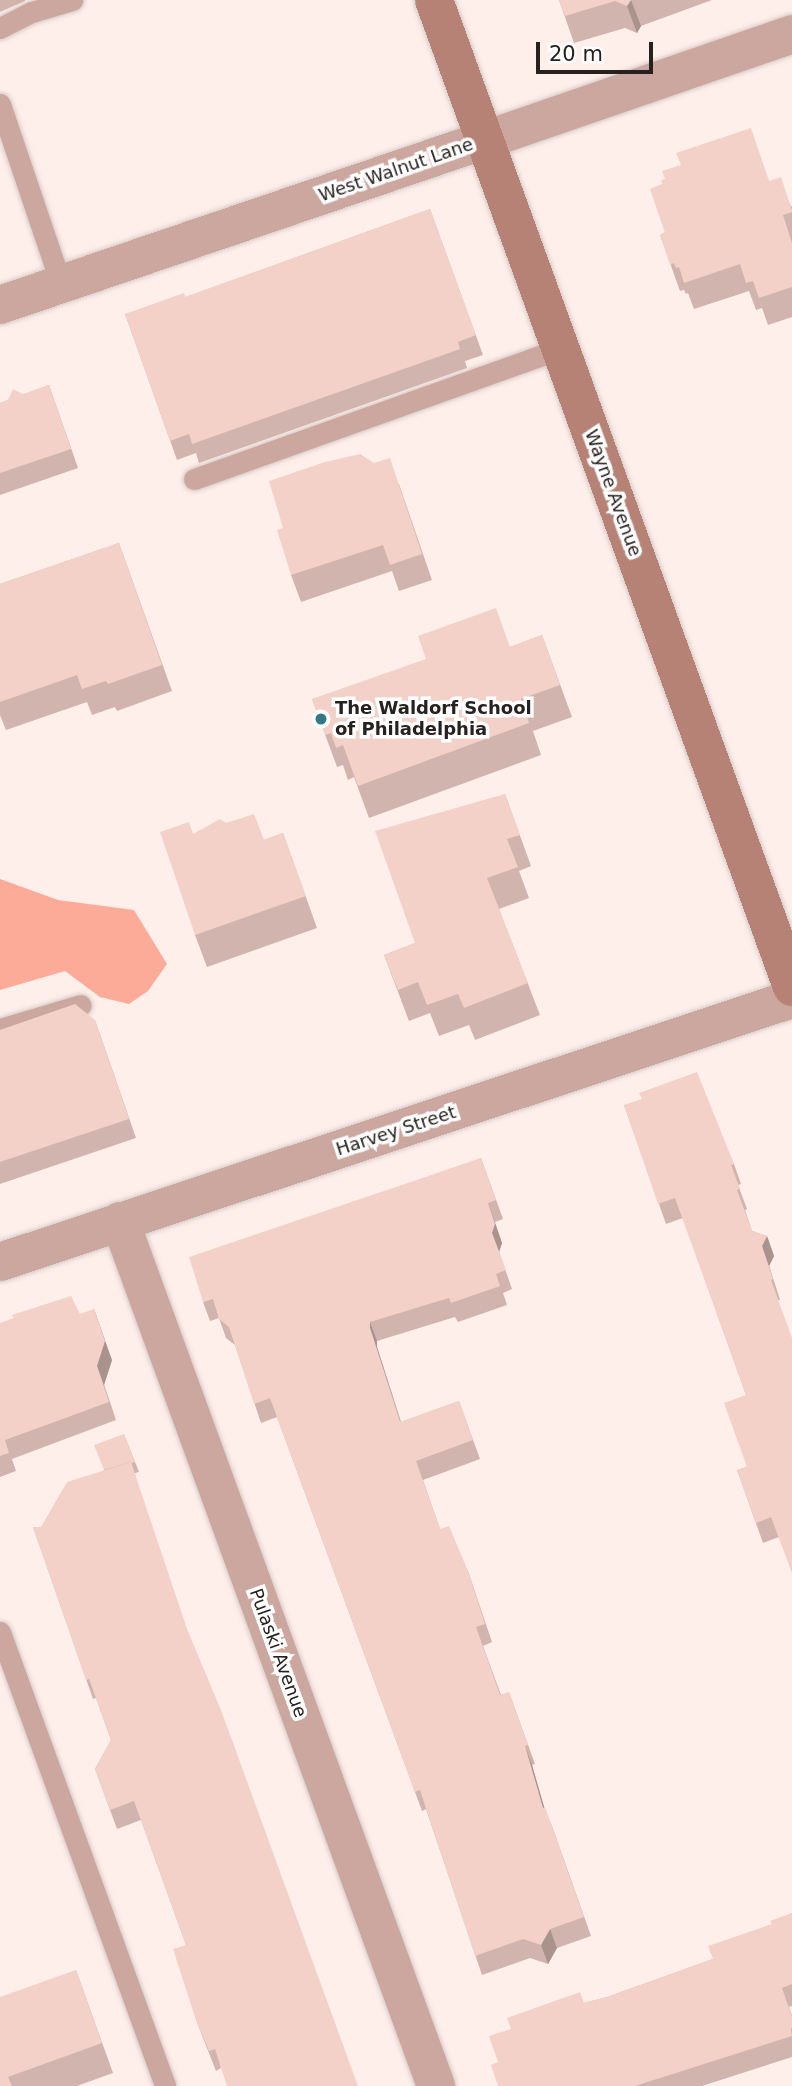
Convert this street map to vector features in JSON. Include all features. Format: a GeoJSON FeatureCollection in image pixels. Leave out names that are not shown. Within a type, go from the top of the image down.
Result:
{"type":"FeatureCollection","features":[{"type":"Feature","properties":{"kind":"main road","name":"Wayne Avenue"},"geometry":{"type":"LineString","coordinates":[[434,0],[792,987]]}},
{"type":"Feature","properties":{"kind":"street","name":"West Walnut Lane"},"geometry":{"type":"LineString","coordinates":[[0,305],[792,34]]}},
{"type":"Feature","properties":{"kind":"street","name":"Harvey Street"},"geometry":{"type":"LineString","coordinates":[[0,1262],[792,999]]}},
{"type":"Feature","properties":{"kind":"street","name":"Pulaski Avenue"},"geometry":{"type":"LineString","coordinates":[[120,1221],[436,2086]]}},
{"type":"Feature","properties":{"kind":"lane"},"geometry":{"type":"LineString","coordinates":[[0,28],[32,12],[72,0]]}},
{"type":"Feature","properties":{"kind":"lane"},"geometry":{"type":"LineString","coordinates":[[0,104],[61,284]]}},
{"type":"Feature","properties":{"kind":"lane"},"geometry":{"type":"LineString","coordinates":[[194,479],[560,349]]}},
{"type":"Feature","properties":{"kind":"lane"},"geometry":{"type":"LineString","coordinates":[[0,1030],[81,1005]]}},
{"type":"Feature","properties":{"kind":"lane"},"geometry":{"type":"LineString","coordinates":[[0,1632],[165,2086]]}},
{"type":"Feature","properties":{"kind":"shaded area"},"geometry":{"type":"Polygon","coordinates":[[[0,879],[58,900],[134,910],[167,964],[148,991],[129,1004],[100,997],[65,971],[0,990],[0,879]]]}},
{"type":"Feature","properties":{"kind":"building"},"geometry":{"type":"Polygon","coordinates":[[[559,0],[631,0],[627,6],[615,1],[565,16],[559,0]]]}},
{"type":"Feature","properties":{"kind":"building"},"geometry":{"type":"Polygon","coordinates":[[[751,128],[769,181],[781,177],[792,210],[783,215],[792,243],[792,287],[759,298],[753,281],[746,283],[740,264],[684,283],[679,267],[676,268],[674,263],[670,265],[660,235],[665,233],[650,189],[662,184],[661,180],[665,179],[662,171],[681,165],[676,153],[751,128]]]}},
{"type":"Feature","properties":{"kind":"building"},"geometry":{"type":"Polygon","coordinates":[[[430,209],[476,335],[458,342],[460,349],[192,444],[189,434],[170,441],[125,314],[184,293],[185,297],[430,209]]]}},
{"type":"Feature","properties":{"kind":"building"},"geometry":{"type":"Polygon","coordinates":[[[49,385],[71,449],[0,473],[0,403],[8,400],[13,389],[23,394],[49,385]]]}},
{"type":"Feature","properties":{"kind":"building"},"geometry":{"type":"Polygon","coordinates":[[[360,454],[374,463],[390,458],[422,554],[390,565],[383,545],[291,575],[277,530],[283,528],[269,481],[325,462],[360,454]]]}},
{"type":"Feature","properties":{"kind":"building"},"geometry":{"type":"Polygon","coordinates":[[[119,543],[162,665],[108,684],[106,681],[82,689],[77,675],[0,702],[0,584],[119,543]]]}},
{"type":"Feature","properties":{"kind":"building"},"geometry":{"type":"Polygon","coordinates":[[[496,608],[510,647],[542,635],[560,685],[521,699],[529,723],[358,786],[343,745],[336,748],[331,733],[325,735],[312,699],[426,659],[418,636],[496,608]]]}},
{"type":"Feature","properties":{"kind":"building"},"geometry":{"type":"Polygon","coordinates":[[[505,794],[520,835],[507,839],[518,867],[487,878],[528,983],[464,1008],[458,994],[427,1005],[418,982],[398,990],[384,955],[415,943],[375,831],[505,794]]]}},
{"type":"Feature","properties":{"kind":"building"},"geometry":{"type":"Polygon","coordinates":[[[254,814],[264,840],[283,833],[306,896],[195,935],[160,832],[189,822],[193,834],[220,819],[226,823],[254,814]]]}},
{"type":"Feature","properties":{"kind":"building"},"geometry":{"type":"Polygon","coordinates":[[[75,1004],[95,1020],[129,1119],[0,1162],[0,1030],[75,1004]]]}},
{"type":"Feature","properties":{"kind":"building"},"geometry":{"type":"Polygon","coordinates":[[[697,1072],[734,1164],[731,1165],[740,1189],[737,1190],[752,1231],[767,1236],[762,1246],[792,1338],[792,1573],[771,1517],[756,1523],[737,1470],[747,1467],[724,1403],[746,1395],[675,1198],[658,1204],[624,1105],[642,1099],[639,1093],[697,1072]]]}},
{"type":"Feature","properties":{"kind":"building"},"geometry":{"type":"Polygon","coordinates":[[[481,1158],[496,1200],[488,1203],[495,1224],[492,1233],[506,1270],[496,1274],[500,1286],[451,1303],[449,1298],[370,1322],[400,1422],[459,1401],[473,1440],[416,1461],[440,1529],[449,1526],[468,1571],[485,1624],[476,1627],[500,1695],[509,1692],[528,1745],[525,1746],[543,1808],[545,1807],[584,1917],[550,1929],[541,1945],[523,1939],[475,1956],[420,1790],[415,1792],[270,1398],[254,1404],[229,1327],[219,1319],[213,1299],[203,1302],[189,1257],[481,1158]]]}},
{"type":"Feature","properties":{"kind":"building"},"geometry":{"type":"Polygon","coordinates":[[[71,1296],[80,1314],[94,1309],[105,1341],[97,1366],[109,1402],[5,1440],[9,1453],[0,1456],[0,1323],[14,1318],[12,1315],[71,1296]]]}},
{"type":"Feature","properties":{"kind":"building"},"geometry":{"type":"Polygon","coordinates":[[[124,1434],[135,1462],[104,1470],[94,1445],[124,1434]]]}},
{"type":"Feature","properties":{"kind":"building"},"geometry":{"type":"Polygon","coordinates":[[[131,1462],[187,1629],[221,1710],[358,2086],[227,2086],[215,2049],[209,2051],[196,2020],[173,1949],[186,1945],[134,1801],[110,1810],[95,1769],[111,1740],[89,1679],[86,1680],[33,1527],[41,1527],[67,1482],[131,1462]]]}},
{"type":"Feature","properties":{"kind":"building"},"geometry":{"type":"Polygon","coordinates":[[[792,1913],[792,1984],[782,1988],[792,2017],[792,2036],[635,2086],[498,2086],[491,2065],[498,2062],[489,2036],[511,2029],[507,2018],[580,1992],[584,2003],[607,1997],[713,1959],[708,1946],[772,1924],[770,1921],[792,1913]]]}},
{"type":"Feature","properties":{"kind":"building"},"geometry":{"type":"Polygon","coordinates":[[[76,1970],[102,2043],[8,2077],[12,2086],[0,2086],[0,1997],[76,1970]]]}},
{"type":"Feature","properties":{"kind":"place","name":"The Waldorf School of Philadelphia"},"geometry":{"type":"Point","coordinates":[321,719]}}]}
